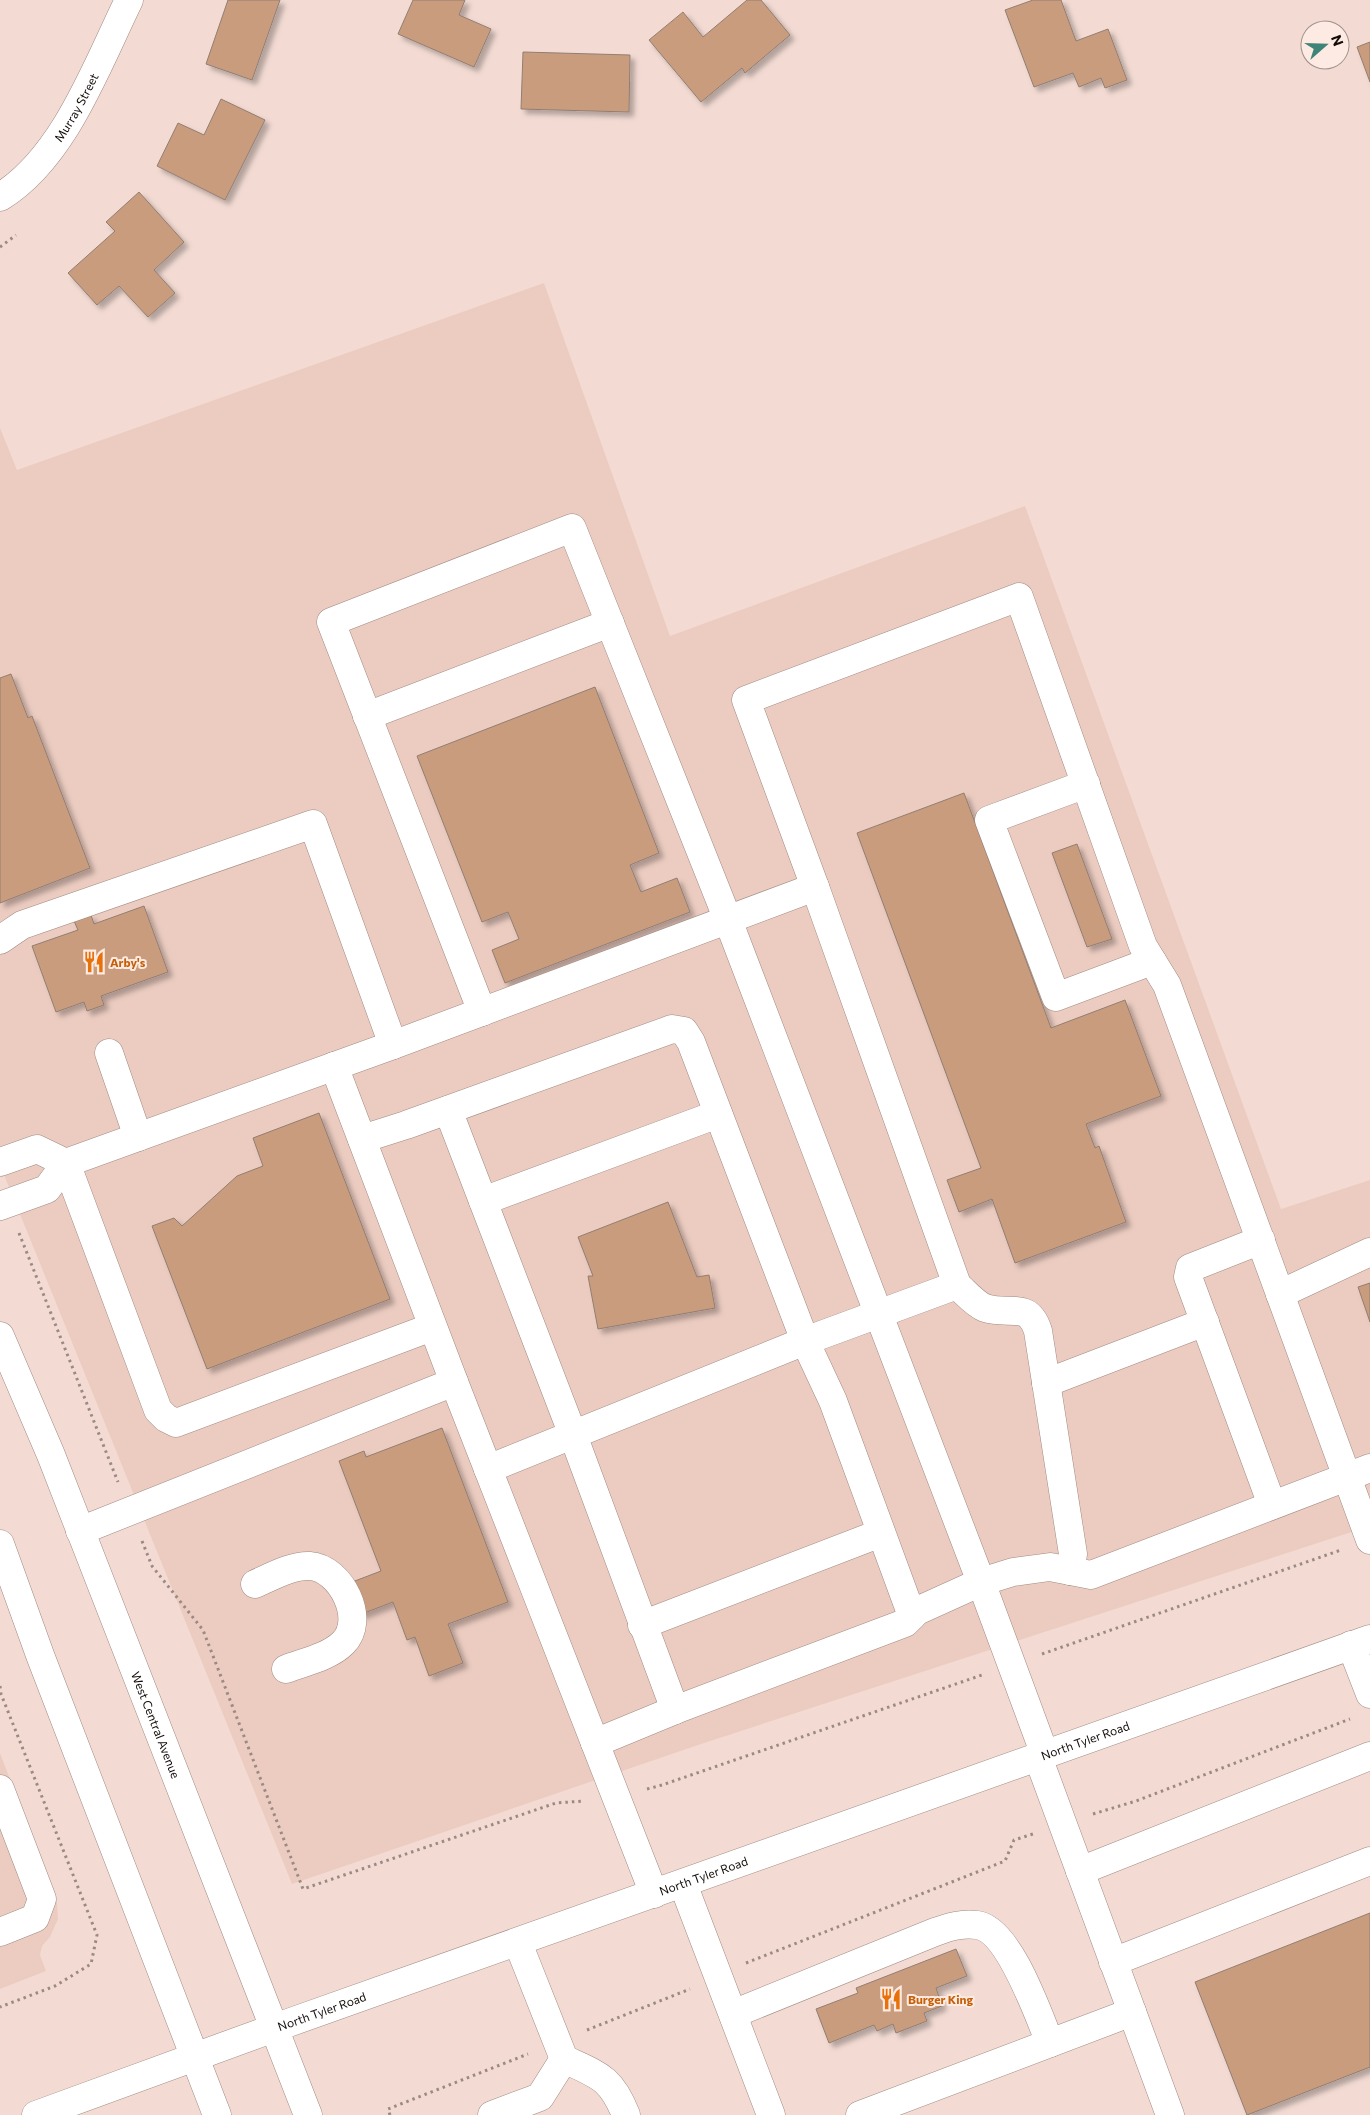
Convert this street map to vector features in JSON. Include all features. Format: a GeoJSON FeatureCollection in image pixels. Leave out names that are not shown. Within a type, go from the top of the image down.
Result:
{"type":"FeatureCollection","features":[{"type":"Feature","properties":{"kind":"main road","name":"Murray Street"},"geometry":{"type":"LineString","coordinates":[[0,197],[39,164],[69,122],[129,0]]}},
{"type":"Feature","properties":{"kind":"main road"},"geometry":{"type":"LineString","coordinates":[[482,1012],[331,622],[572,528],[728,920],[981,1582],[1063,1824],[1170,2115]]}},
{"type":"Feature","properties":{"kind":"main road"},"geometry":{"type":"LineString","coordinates":[[1070,1571],[1073,1554],[1038,1331],[1034,1318],[1024,1311],[1002,1311],[983,1307],[957,1285],[746,700],[1019,597],[1143,946],[1167,985],[1280,1294],[1358,1472],[1370,1540]]}},
{"type":"Feature","properties":{"kind":"main road"},"geometry":{"type":"LineString","coordinates":[[367,716],[610,623]]}},
{"type":"Feature","properties":{"kind":"main road"},"geometry":{"type":"LineString","coordinates":[[1086,784],[989,820],[1056,998],[1152,961]]}},
{"type":"Feature","properties":{"kind":"main road"},"geometry":{"type":"LineString","coordinates":[[0,940],[22,925],[313,824],[393,1045]]}},
{"type":"Feature","properties":{"kind":"main road"},"geometry":{"type":"LineString","coordinates":[[0,1206],[47,1189],[66,1163],[393,1045],[815,887]]}},
{"type":"Feature","properties":{"kind":"main road"},"geometry":{"type":"LineString","coordinates":[[362,1139],[672,1029],[684,1031],[691,1042],[805,1341],[833,1401],[912,1616]]}},
{"type":"Feature","properties":{"kind":"main road"},"geometry":{"type":"LineString","coordinates":[[109,1053],[138,1137]]}},
{"type":"Feature","properties":{"kind":"main road"},"geometry":{"type":"LineString","coordinates":[[334,1066],[432,1327],[654,1894]]}},
{"type":"Feature","properties":{"kind":"main road"},"geometry":{"type":"LineString","coordinates":[[448,1110],[573,1435],[675,1710]]}},
{"type":"Feature","properties":{"kind":"main road"},"geometry":{"type":"LineString","coordinates":[[483,1201],[718,1114]]}},
{"type":"Feature","properties":{"kind":"main road"},"geometry":{"type":"LineString","coordinates":[[0,1162],[37,1148],[66,1163],[158,1410],[166,1418],[176,1423],[432,1327]]}},
{"type":"Feature","properties":{"kind":"main road"},"geometry":{"type":"LineString","coordinates":[[1260,1240],[1190,1268],[1188,1278],[1272,1505]]}},
{"type":"Feature","properties":{"kind":"main road"},"geometry":{"type":"LineString","coordinates":[[1280,1294],[1370,1252]]}},
{"type":"Feature","properties":{"kind":"main road"},"geometry":{"type":"LineString","coordinates":[[488,1469],[805,1341],[957,1285]]}},
{"type":"Feature","properties":{"kind":"main road"},"geometry":{"type":"LineString","coordinates":[[1046,1383],[1205,1322]]}},
{"type":"Feature","properties":{"kind":"main road","name":"West Central Avenue"},"geometry":{"type":"LineString","coordinates":[[0,1336],[51,1455],[308,2115]]}},
{"type":"Feature","properties":{"kind":"main road"},"geometry":{"type":"LineString","coordinates":[[80,1530],[454,1382]]}},
{"type":"Feature","properties":{"kind":"main road"},"geometry":{"type":"LineString","coordinates":[[595,1743],[675,1710],[905,1623],[917,1611],[981,1582],[1012,1572],[1050,1567],[1091,1574],[1358,1472]]}},
{"type":"Feature","properties":{"kind":"main road"},"geometry":{"type":"LineString","coordinates":[[642,1625],[882,1533]]}},
{"type":"Feature","properties":{"kind":"main road"},"geometry":{"type":"LineString","coordinates":[[1,1551],[217,2115]]}},
{"type":"Feature","properties":{"kind":"main road"},"geometry":{"type":"LineString","coordinates":[[255,1584],[297,1567],[311,1566],[328,1572],[346,1595],[352,1612],[352,1630],[342,1644],[325,1654],[286,1669]]}},
{"type":"Feature","properties":{"kind":"main road"},"geometry":{"type":"LineString","coordinates":[[1361,1642],[1370,1694]]}},
{"type":"Feature","properties":{"kind":"main road","name":"North Tyler Road"},"geometry":{"type":"LineString","coordinates":[[36,2115],[274,2028],[518,1943],[1361,1642]]}},
{"type":"Feature","properties":{"kind":"main road"},"geometry":{"type":"LineString","coordinates":[[1080,1871],[1370,1756]]}},
{"type":"Feature","properties":{"kind":"main road"},"geometry":{"type":"LineString","coordinates":[[0,1789],[42,1899],[35,1918],[0,1932]]}},
{"type":"Feature","properties":{"kind":"main road"},"geometry":{"type":"LineString","coordinates":[[1113,1962],[1370,1861]]}},
{"type":"Feature","properties":{"kind":"main road"},"geometry":{"type":"LineString","coordinates":[[683,1884],[771,2115]]}},
{"type":"Feature","properties":{"kind":"main road"},"geometry":{"type":"LineString","coordinates":[[733,2014],[935,1932],[956,1925],[978,1925],[995,1934],[1008,1950],[1050,2043]]}},
{"type":"Feature","properties":{"kind":"main road"},"geometry":{"type":"LineString","coordinates":[[518,1943],[560,2050],[603,2078],[613,2088],[626,2115]]}},
{"type":"Feature","properties":{"kind":"main road"},"geometry":{"type":"LineString","coordinates":[[860,2115],[1132,2012]]}},
{"type":"Feature","properties":{"kind":"main road"},"geometry":{"type":"LineString","coordinates":[[492,2115],[540,2097],[560,2050]]}},
{"type":"Feature","properties":{"kind":"path"},"geometry":{"type":"LineString","coordinates":[[0,247],[16,235]]}},
{"type":"Feature","properties":{"kind":"path"},"geometry":{"type":"LineString","coordinates":[[390,2115],[388,2109],[560,2050],[752,1960],[1005,1861],[1014,1840],[1136,1801],[1352,1718]]}},
{"type":"Feature","properties":{"kind":"shaded area"},"geometry":{"type":"Polygon","coordinates":[[[544,283],[670,636],[1025,506],[1281,1209],[1370,1180],[1370,1526],[701,1744],[292,1884],[0,1165],[0,428],[17,470],[544,283]]]}},
{"type":"Feature","properties":{"kind":"shaded area"},"geometry":{"type":"Polygon","coordinates":[[[0,1753],[57,1903],[58,1919],[50,1937],[42,1946],[40,1955],[46,1971],[0,1989],[0,1753]]]}},
{"type":"Feature","properties":{"kind":"building"},"geometry":{"type":"Polygon","coordinates":[[[228,0],[280,0],[252,80],[206,64],[228,0]]]}},
{"type":"Feature","properties":{"kind":"building"},"geometry":{"type":"Polygon","coordinates":[[[413,0],[465,0],[459,15],[491,29],[474,67],[398,34],[413,0]]]}},
{"type":"Feature","properties":{"kind":"building"},"geometry":{"type":"Polygon","coordinates":[[[747,0],[761,0],[790,35],[745,73],[742,68],[701,102],[649,40],[683,12],[703,37],[747,0]]]}},
{"type":"Feature","properties":{"kind":"building"},"geometry":{"type":"Polygon","coordinates":[[[1033,0],[1061,0],[1076,41],[1108,29],[1127,80],[1105,88],[1101,78],[1079,87],[1073,73],[1034,87],[1005,10],[1033,0]]]}},
{"type":"Feature","properties":{"kind":"building"},"geometry":{"type":"Polygon","coordinates":[[[1370,42],[1370,82],[1357,47],[1370,42]]]}},
{"type":"Feature","properties":{"kind":"building"},"geometry":{"type":"Polygon","coordinates":[[[523,52],[630,55],[629,112],[521,109],[523,52]]]}},
{"type":"Feature","properties":{"kind":"building"},"geometry":{"type":"Polygon","coordinates":[[[221,99],[265,120],[225,200],[157,166],[178,123],[204,135],[221,99]]]}},
{"type":"Feature","properties":{"kind":"building"},"geometry":{"type":"Polygon","coordinates":[[[139,192],[184,242],[154,270],[175,293],[148,317],[119,286],[97,305],[68,273],[115,231],[106,222],[139,192]]]}},
{"type":"Feature","properties":{"kind":"building"},"geometry":{"type":"Polygon","coordinates":[[[11,674],[28,718],[32,716],[90,868],[0,903],[0,678],[11,674]]]}},
{"type":"Feature","properties":{"kind":"building"},"geometry":{"type":"Polygon","coordinates":[[[595,687],[659,853],[630,865],[641,892],[677,878],[690,912],[505,983],[492,950],[519,939],[508,912],[482,922],[417,756],[595,687]]]}},
{"type":"Feature","properties":{"kind":"building"},"geometry":{"type":"Polygon","coordinates":[[[964,793],[1051,1028],[1125,1000],[1161,1096],[1086,1124],[1095,1148],[1099,1146],[1126,1222],[1015,1263],[992,1199],[959,1212],[947,1180],[981,1168],[857,833],[964,793]]]}},
{"type":"Feature","properties":{"kind":"building"},"geometry":{"type":"Polygon","coordinates":[[[1077,844],[1112,939],[1087,947],[1052,853],[1077,844]]]}},
{"type":"Feature","properties":{"kind":"building"},"geometry":{"type":"Polygon","coordinates":[[[144,906],[168,972],[101,996],[104,1005],[87,1011],[84,1002],[56,1012],[32,946],[78,930],[74,921],[91,915],[94,924],[144,906]]]}},
{"type":"Feature","properties":{"kind":"building"},"geometry":{"type":"Polygon","coordinates":[[[319,1113],[390,1299],[207,1369],[152,1226],[174,1218],[182,1226],[237,1176],[263,1166],[253,1138],[319,1113]]]}},
{"type":"Feature","properties":{"kind":"building"},"geometry":{"type":"Polygon","coordinates":[[[668,1202],[697,1277],[709,1275],[715,1308],[598,1329],[588,1276],[593,1276],[578,1237],[668,1202]]]}},
{"type":"Feature","properties":{"kind":"building"},"geometry":{"type":"Polygon","coordinates":[[[1370,1283],[1370,1322],[1358,1287],[1370,1283]]]}},
{"type":"Feature","properties":{"kind":"building"},"geometry":{"type":"Polygon","coordinates":[[[442,1428],[508,1602],[448,1624],[463,1663],[429,1676],[415,1637],[407,1640],[393,1602],[359,1615],[347,1584],[381,1571],[339,1461],[364,1451],[366,1457],[442,1428]]]}},
{"type":"Feature","properties":{"kind":"building"},"geometry":{"type":"Polygon","coordinates":[[[1370,1913],[1370,2067],[1247,2115],[1195,1982],[1370,1913]]]}},
{"type":"Feature","properties":{"kind":"building","name":"Burger King"},"geometry":{"type":"Polygon","coordinates":[[[956,1949],[967,1976],[936,1988],[942,2006],[924,2013],[927,2021],[896,2033],[893,2024],[877,2031],[874,2025],[829,2043],[816,2009],[858,1993],[856,1988],[956,1949]]]}},
{"type":"Feature","properties":{"kind":"place","name":"Arby's"},"geometry":{"type":"Point","coordinates":[94,962]}},
{"type":"Feature","properties":{"kind":"place","name":"Burger King"},"geometry":{"type":"Point","coordinates":[891,1999]}}]}
